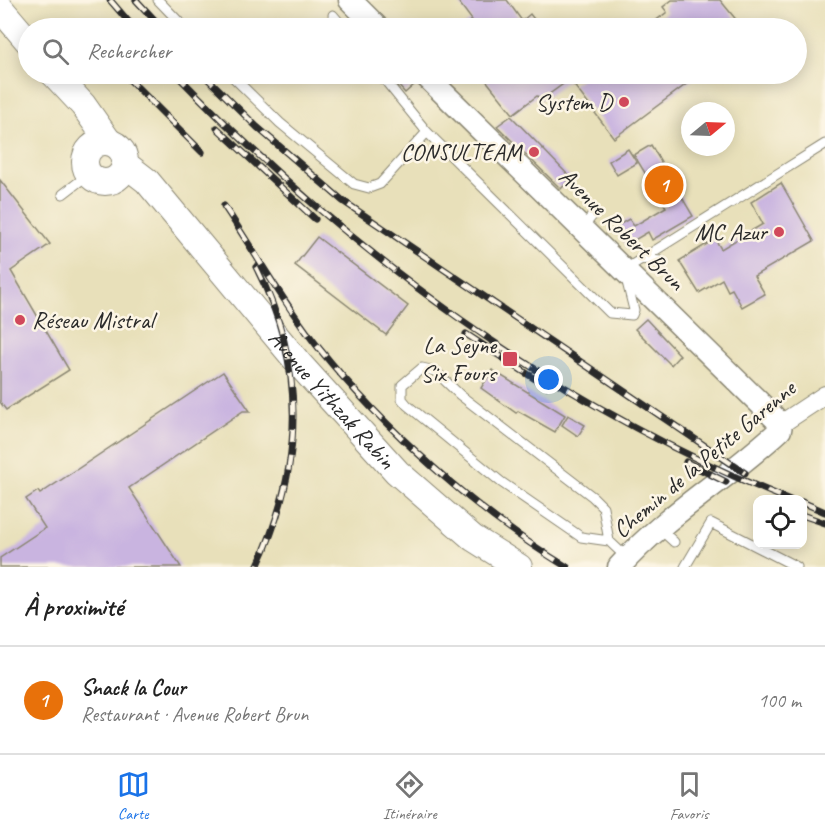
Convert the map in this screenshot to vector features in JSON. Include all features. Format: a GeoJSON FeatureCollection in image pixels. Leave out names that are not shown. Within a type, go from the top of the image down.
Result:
{"type":"FeatureCollection","features":[{"type":"Feature","properties":{"kind":"main road"},"geometry":{"type":"LineString","coordinates":[[1,12],[18,30]]}},
{"type":"Feature","properties":{"kind":"main road"},"geometry":{"type":"LineString","coordinates":[[63,84],[100,144],[123,152],[121,172],[101,182],[88,174],[85,162],[100,144]]}},
{"type":"Feature","properties":{"kind":"main road","name":"Avenue Yithzak Rabin"},"geometry":{"type":"LineString","coordinates":[[121,172],[147,181],[301,366],[397,472],[473,538],[519,567]]}},
{"type":"Feature","properties":{"kind":"street"},"geometry":{"type":"LineString","coordinates":[[350,0],[368,18]]}},
{"type":"Feature","properties":{"kind":"street","name":"Avenue Robert Brun"},"geometry":{"type":"LineString","coordinates":[[444,84],[587,222],[792,413]]}},
{"type":"Feature","properties":{"kind":"street","name":"Chemin de la Petite Garenne"},"geometry":{"type":"LineString","coordinates":[[623,563],[667,536],[709,486],[760,448],[780,430],[792,413],[825,395]]}},
{"type":"Feature","properties":{"kind":"lane"},"geometry":{"type":"LineString","coordinates":[[158,0],[175,18]]}},
{"type":"Feature","properties":{"kind":"lane"},"geometry":{"type":"LineString","coordinates":[[240,84],[280,123],[354,184],[369,188],[380,184],[427,132]]}},
{"type":"Feature","properties":{"kind":"lane"},"geometry":{"type":"LineString","coordinates":[[388,84],[427,132],[610,313],[632,315],[634,309],[632,264]]}},
{"type":"Feature","properties":{"kind":"lane"},"geometry":{"type":"LineString","coordinates":[[632,264],[825,144]]}},
{"type":"Feature","properties":{"kind":"lane"},"geometry":{"type":"LineString","coordinates":[[63,194],[88,174]]}},
{"type":"Feature","properties":{"kind":"lane"},"geometry":{"type":"LineString","coordinates":[[632,264],[661,261]]}},
{"type":"Feature","properties":{"kind":"lane"},"geometry":{"type":"LineString","coordinates":[[609,541],[581,537],[501,482],[407,405],[402,399],[402,385],[422,369],[435,371],[461,396],[593,497],[603,507],[609,541],[623,563]]}},
{"type":"Feature","properties":{"kind":"lane"},"geometry":{"type":"LineString","coordinates":[[685,567],[711,523],[797,567]]}},
{"type":"Feature","properties":{"kind":"building"},"geometry":{"type":"Polygon","coordinates":[[[457,0],[507,0],[520,18],[470,18],[457,0]]]}},
{"type":"Feature","properties":{"kind":"building"},"geometry":{"type":"Polygon","coordinates":[[[672,0],[720,0],[735,18],[659,18],[667,12],[663,7],[672,0]]]}},
{"type":"Feature","properties":{"kind":"building"},"geometry":{"type":"Polygon","coordinates":[[[397,84],[415,84],[405,93],[397,84]]]}},
{"type":"Feature","properties":{"kind":"building"},"geometry":{"type":"Polygon","coordinates":[[[489,84],[563,84],[541,100],[537,96],[513,114],[489,84]]]}},
{"type":"Feature","properties":{"kind":"building","name":"System D"},"geometry":{"type":"Polygon","coordinates":[[[573,84],[687,84],[614,138],[573,84]]]}},
{"type":"Feature","properties":{"kind":"building","name":"CONSULTEAM"},"geometry":{"type":"Polygon","coordinates":[[[511,116],[571,178],[561,189],[497,126],[511,116]]]}},
{"type":"Feature","properties":{"kind":"building"},"geometry":{"type":"Polygon","coordinates":[[[651,145],[693,216],[652,240],[648,232],[626,245],[615,227],[629,219],[634,226],[666,207],[634,155],[651,145]]]}},
{"type":"Feature","properties":{"kind":"building"},"geometry":{"type":"Polygon","coordinates":[[[628,149],[637,163],[617,175],[609,161],[628,149]]]}},
{"type":"Feature","properties":{"kind":"building","name":"Réseau Mistral"},"geometry":{"type":"Polygon","coordinates":[[[0,180],[50,244],[11,271],[69,370],[6,410],[0,402],[0,180]]]}},
{"type":"Feature","properties":{"kind":"building","name":"MC Azur"},"geometry":{"type":"Polygon","coordinates":[[[781,183],[814,241],[754,276],[765,294],[742,307],[732,289],[728,291],[722,279],[699,293],[679,261],[715,239],[721,249],[763,224],[751,202],[781,183]]]}},
{"type":"Feature","properties":{"kind":"building"},"geometry":{"type":"Polygon","coordinates":[[[317,237],[408,306],[386,335],[295,265],[317,237]]]}},
{"type":"Feature","properties":{"kind":"building"},"geometry":{"type":"Polygon","coordinates":[[[646,319],[680,355],[671,365],[635,329],[646,319]]]}},
{"type":"Feature","properties":{"kind":"building"},"geometry":{"type":"Polygon","coordinates":[[[492,370],[565,415],[555,432],[518,411],[516,413],[481,388],[492,370]]]}},
{"type":"Feature","properties":{"kind":"building"},"geometry":{"type":"Polygon","coordinates":[[[223,372],[250,411],[243,411],[129,488],[181,567],[0,567],[0,558],[45,528],[26,499],[38,491],[40,494],[223,372]]]}},
{"type":"Feature","properties":{"kind":"building"},"geometry":{"type":"Polygon","coordinates":[[[568,415],[585,425],[578,436],[562,425],[568,415]]]}},
{"type":"Feature","properties":{"kind":"railway"},"geometry":{"type":"LineString","coordinates":[[110,0],[125,18]]}},
{"type":"Feature","properties":{"kind":"railway"},"geometry":{"type":"LineString","coordinates":[[136,0],[153,18]]}},
{"type":"Feature","properties":{"kind":"railway"},"geometry":{"type":"LineString","coordinates":[[134,84],[202,152]]}},
{"type":"Feature","properties":{"kind":"railway"},"geometry":{"type":"LineString","coordinates":[[186,84],[312,203],[385,263],[460,319],[539,371],[620,419],[704,462],[779,495]]}},
{"type":"Feature","properties":{"kind":"railway"},"geometry":{"type":"LineString","coordinates":[[213,84],[257,127],[343,201],[745,473]]}},
{"type":"Feature","properties":{"kind":"railway"},"geometry":{"type":"LineString","coordinates":[[217,128],[315,219]]}},
{"type":"Feature","properties":{"kind":"railway"},"geometry":{"type":"LineString","coordinates":[[224,206],[305,330],[372,408],[433,467],[466,495],[499,521],[567,567]]}},
{"type":"Feature","properties":{"kind":"railway"},"geometry":{"type":"LineString","coordinates":[[256,267],[273,304],[284,342],[291,379],[293,417],[291,454],[284,492],[273,529],[257,567]]}},
{"type":"Feature","properties":{"kind":"railway"},"geometry":{"type":"LineString","coordinates":[[466,334],[546,386]]}},
{"type":"Feature","properties":{"kind":"railway"},"geometry":{"type":"LineString","coordinates":[[686,462],[726,482]]}},
{"type":"Feature","properties":{"kind":"railway"},"geometry":{"type":"LineString","coordinates":[[807,504],[825,512]]}},
{"type":"Feature","properties":{"kind":"railway"},"geometry":{"type":"LineString","coordinates":[[807,517],[825,523]]}},
{"type":"Feature","properties":{"kind":"place","name":"System D"},"geometry":{"type":"Point","coordinates":[624,102]}},
{"type":"Feature","properties":{"kind":"place","name":"CONSULTEAM"},"geometry":{"type":"Point","coordinates":[534,152]}},
{"type":"Feature","properties":{"kind":"place","name":"Snack la Cour"},"geometry":{"type":"Point","coordinates":[664,185]}},
{"type":"Feature","properties":{"kind":"place","name":"MC Azur"},"geometry":{"type":"Point","coordinates":[779,232]}},
{"type":"Feature","properties":{"kind":"place","name":"Réseau Mistral"},"geometry":{"type":"Point","coordinates":[20,320]}},
{"type":"Feature","properties":{"kind":"place","name":"La Seyne Six Fours"},"geometry":{"type":"Point","coordinates":[510,359]}}]}
